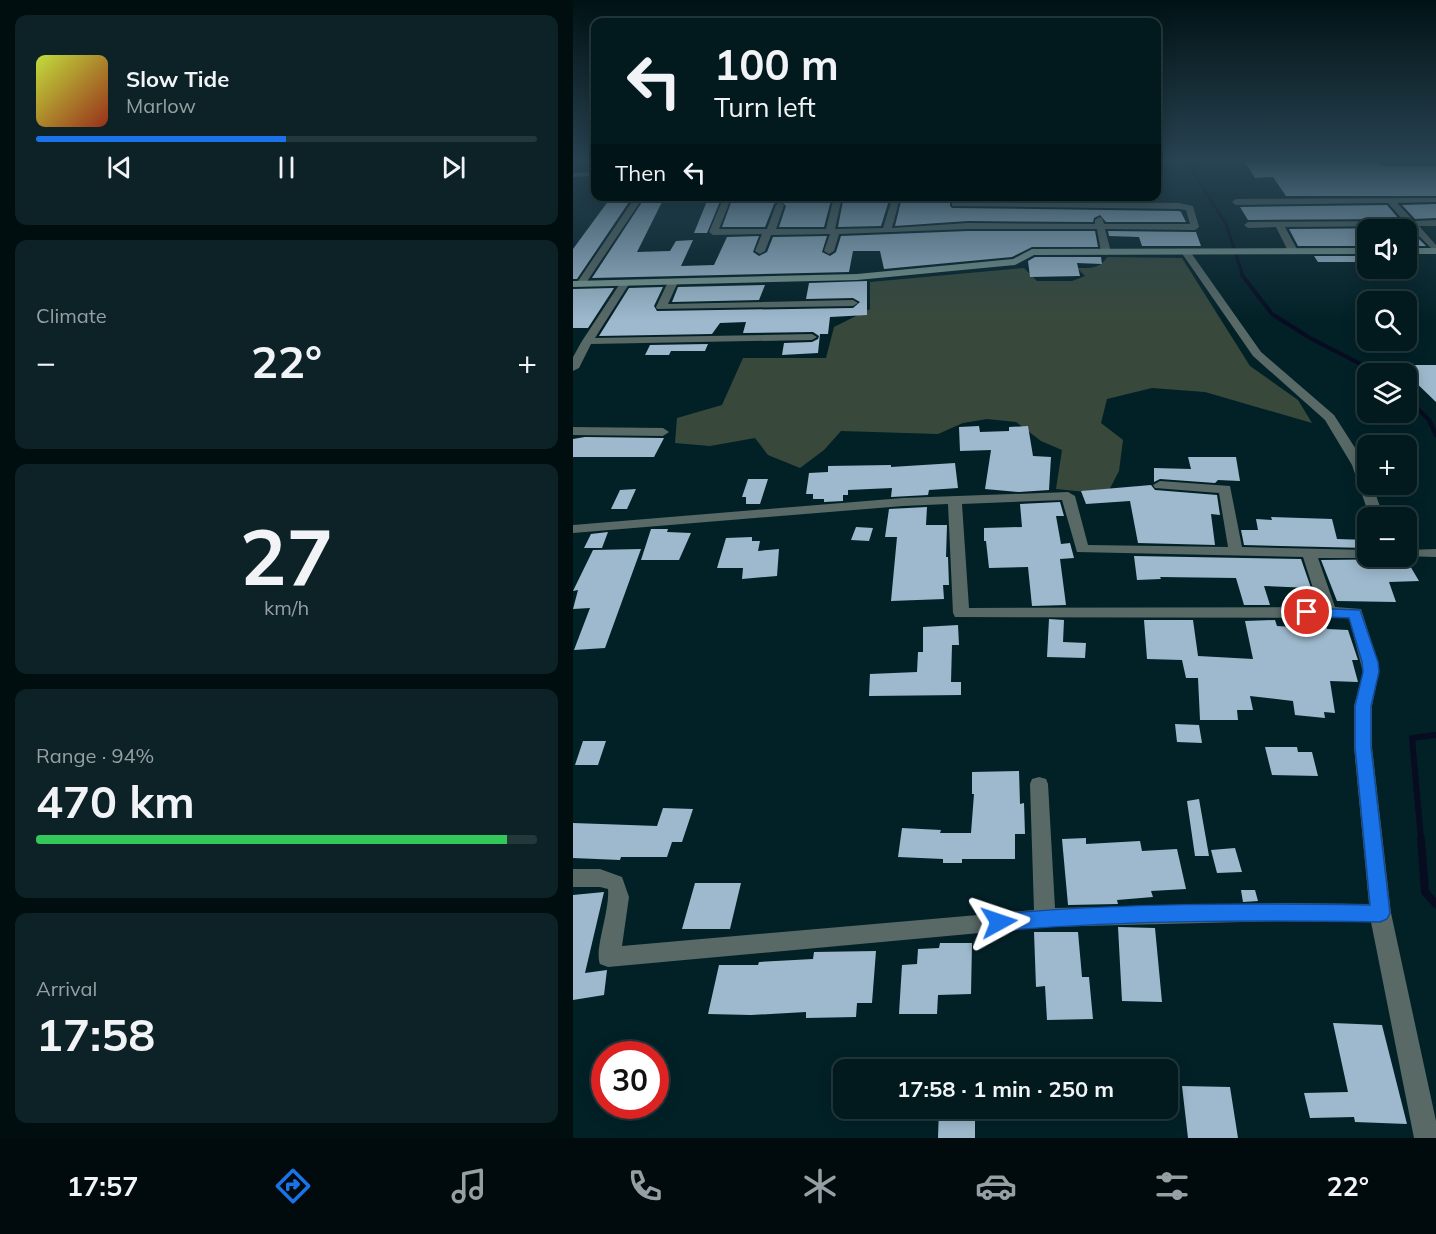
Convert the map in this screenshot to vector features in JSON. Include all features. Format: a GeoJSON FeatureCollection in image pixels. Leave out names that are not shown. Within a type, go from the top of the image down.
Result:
{"type":"FeatureCollection","features":[{"type":"Feature","properties":{"kind":"street"},"geometry":{"type":"LineString","coordinates":[[577,284],[626,215]]}},
{"type":"Feature","properties":{"kind":"street"},"geometry":{"type":"LineString","coordinates":[[720,215],[713,232],[890,233],[1101,227],[1195,227],[1192,215]]}},
{"type":"Feature","properties":{"kind":"street"},"geometry":{"type":"LineString","coordinates":[[760,251],[776,215]]}},
{"type":"Feature","properties":{"kind":"street"},"geometry":{"type":"LineString","coordinates":[[829,250],[835,215]]}},
{"type":"Feature","properties":{"kind":"street"},"geometry":{"type":"LineString","coordinates":[[890,233],[893,215]]}},
{"type":"Feature","properties":{"kind":"street"},"geometry":{"type":"LineString","coordinates":[[946,231],[952,215]]}},
{"type":"Feature","properties":{"kind":"street"},"geometry":{"type":"LineString","coordinates":[[1098,215],[1106,252]]}},
{"type":"Feature","properties":{"kind":"street"},"geometry":{"type":"LineString","coordinates":[[1417,224],[1436,223]]}},
{"type":"Feature","properties":{"kind":"street"},"geometry":{"type":"LineString","coordinates":[[1248,225],[1357,224]]}},
{"type":"Feature","properties":{"kind":"street"},"geometry":{"type":"LineString","coordinates":[[1279,225],[1293,251]]}},
{"type":"Feature","properties":{"kind":"street"},"geometry":{"type":"LineString","coordinates":[[1417,230],[1436,250]]}},
{"type":"Feature","properties":{"kind":"street"},"geometry":{"type":"LineString","coordinates":[[1417,251],[1436,250]]}},
{"type":"Feature","properties":{"kind":"street"},"geometry":{"type":"LineString","coordinates":[[577,284],[883,275],[1015,262],[1032,252],[1357,251]]}},
{"type":"Feature","properties":{"kind":"street"},"geometry":{"type":"LineString","coordinates":[[1186,252],[1257,354],[1330,418],[1359,465],[1373,507]]}},
{"type":"Feature","properties":{"kind":"street"},"geometry":{"type":"LineString","coordinates":[[673,282],[661,307],[853,303]]}},
{"type":"Feature","properties":{"kind":"street"},"geometry":{"type":"LineString","coordinates":[[573,368],[587,341],[624,284]]}},
{"type":"Feature","properties":{"kind":"street"},"geometry":{"type":"LineString","coordinates":[[587,341],[812,337]]}},
{"type":"Feature","properties":{"kind":"street"},"geometry":{"type":"LineString","coordinates":[[573,431],[663,432]]}},
{"type":"Feature","properties":{"kind":"street"},"geometry":{"type":"LineString","coordinates":[[1160,485],[1225,489],[1236,552]]}},
{"type":"Feature","properties":{"kind":"street"},"geometry":{"type":"LineString","coordinates":[[573,528],[903,502],[1068,496],[1082,549],[1357,554]]}},
{"type":"Feature","properties":{"kind":"street"},"geometry":{"type":"LineString","coordinates":[[955,501],[961,613],[1355,613],[1371,672],[1363,706],[1363,747],[1380,913],[1419,1089],[1427,1138]]}},
{"type":"Feature","properties":{"kind":"street"},"geometry":{"type":"LineString","coordinates":[[1417,554],[1433,553]]}},
{"type":"Feature","properties":{"kind":"street"},"geometry":{"type":"LineString","coordinates":[[1309,554],[1329,612]]}},
{"type":"Feature","properties":{"kind":"street"},"geometry":{"type":"LineString","coordinates":[[1039,784],[1045,918]]}},
{"type":"Feature","properties":{"kind":"street"},"geometry":{"type":"LineString","coordinates":[[573,878],[607,880],[615,883],[619,890],[608,957],[1045,918],[1282,912],[1380,913]]}},
{"type":"Feature","properties":{"kind":"green space"},"geometry":{"type":"Polygon","coordinates":[[[1107,257],[1182,258],[1250,366],[1298,400],[1312,423],[1205,392],[1152,388],[1107,399],[1101,423],[1123,440],[1119,471],[1107,494],[1056,489],[1062,450],[1041,441],[1016,422],[987,419],[963,423],[938,434],[841,431],[824,450],[800,468],[768,455],[755,438],[710,446],[675,443],[677,418],[722,405],[743,358],[826,358],[834,327],[870,309],[870,282],[1024,268],[1037,281],[1072,281],[1085,276],[1077,268],[1098,266],[1107,257]]]}},
{"type":"Feature","properties":{"kind":"building"},"geometry":{"type":"Polygon","coordinates":[[[598,215],[620,215],[577,279],[573,279],[573,249],[598,215]]]}},
{"type":"Feature","properties":{"kind":"building"},"geometry":{"type":"Polygon","coordinates":[[[633,215],[655,215],[637,252],[670,251],[676,241],[693,240],[681,266],[714,265],[727,237],[759,236],[753,252],[759,256],[767,252],[773,237],[827,236],[822,252],[830,256],[836,252],[841,236],[968,231],[1095,231],[1098,247],[1032,247],[1012,257],[884,269],[880,251],[853,251],[849,272],[592,278],[633,215]]]}},
{"type":"Feature","properties":{"kind":"building"},"geometry":{"type":"Polygon","coordinates":[[[701,215],[714,215],[707,233],[694,233],[701,215]]]}},
{"type":"Feature","properties":{"kind":"building"},"geometry":{"type":"Polygon","coordinates":[[[726,215],[770,215],[765,227],[722,227],[726,215]]]}},
{"type":"Feature","properties":{"kind":"building"},"geometry":{"type":"Polygon","coordinates":[[[783,215],[827,215],[824,227],[779,227],[783,215]]]}},
{"type":"Feature","properties":{"kind":"building"},"geometry":{"type":"Polygon","coordinates":[[[840,215],[884,215],[881,226],[838,227],[840,215]]]}},
{"type":"Feature","properties":{"kind":"building"},"geometry":{"type":"Polygon","coordinates":[[[898,215],[1100,215],[1094,218],[1093,222],[968,221],[895,226],[898,215]]]}},
{"type":"Feature","properties":{"kind":"building"},"geometry":{"type":"Polygon","coordinates":[[[1100,215],[1183,215],[1186,222],[1106,222],[1100,215]]]}},
{"type":"Feature","properties":{"kind":"building"},"geometry":{"type":"Polygon","coordinates":[[[1245,215],[1396,215],[1399,219],[1248,220],[1245,215]]]}},
{"type":"Feature","properties":{"kind":"building"},"geometry":{"type":"Polygon","coordinates":[[[1411,215],[1436,215],[1436,218],[1415,219],[1411,215]]]}},
{"type":"Feature","properties":{"kind":"building"},"geometry":{"type":"Polygon","coordinates":[[[1357,228],[1357,246],[1298,246],[1289,229],[1357,228]]]}},
{"type":"Feature","properties":{"kind":"building"},"geometry":{"type":"Polygon","coordinates":[[[1108,231],[1196,232],[1201,246],[1142,246],[1139,237],[1109,236],[1108,231]]]}},
{"type":"Feature","properties":{"kind":"building"},"geometry":{"type":"Polygon","coordinates":[[[1417,237],[1426,246],[1417,246],[1417,237]]]}},
{"type":"Feature","properties":{"kind":"building"},"geometry":{"type":"Polygon","coordinates":[[[1314,256],[1357,256],[1357,262],[1318,262],[1314,256]]]}},
{"type":"Feature","properties":{"kind":"building"},"geometry":{"type":"Polygon","coordinates":[[[1035,257],[1101,257],[1102,264],[1077,263],[1080,276],[1030,277],[1028,261],[1035,257]]]}},
{"type":"Feature","properties":{"kind":"building"},"geometry":{"type":"Polygon","coordinates":[[[867,281],[867,315],[830,317],[828,334],[820,334],[818,353],[782,355],[784,343],[812,342],[818,339],[819,336],[813,332],[743,333],[746,322],[720,323],[712,334],[599,336],[629,288],[663,287],[654,306],[657,311],[853,308],[860,302],[853,298],[806,299],[809,283],[867,281]]]}},
{"type":"Feature","properties":{"kind":"building"},"geometry":{"type":"Polygon","coordinates":[[[765,285],[759,300],[672,302],[678,287],[765,285]]]}},
{"type":"Feature","properties":{"kind":"building"},"geometry":{"type":"Polygon","coordinates":[[[614,288],[588,328],[573,328],[573,289],[614,288]]]}},
{"type":"Feature","properties":{"kind":"building"},"geometry":{"type":"Polygon","coordinates":[[[708,344],[705,351],[671,351],[669,355],[645,355],[650,345],[708,344]]]}},
{"type":"Feature","properties":{"kind":"building"},"geometry":{"type":"Polygon","coordinates":[[[1417,365],[1436,365],[1436,402],[1417,384],[1417,365]]]}},
{"type":"Feature","properties":{"kind":"building"},"geometry":{"type":"Polygon","coordinates":[[[979,426],[980,432],[1009,431],[1009,427],[1028,426],[1033,456],[1051,457],[1049,490],[1019,492],[985,489],[991,450],[960,451],[959,427],[979,426]]]}},
{"type":"Feature","properties":{"kind":"building"},"geometry":{"type":"Polygon","coordinates":[[[585,437],[664,438],[654,457],[573,457],[573,439],[585,437]]]}},
{"type":"Feature","properties":{"kind":"building"},"geometry":{"type":"Polygon","coordinates":[[[1188,457],[1236,457],[1240,481],[1218,480],[1215,483],[1160,479],[1154,482],[1154,468],[1191,469],[1188,457]]]}},
{"type":"Feature","properties":{"kind":"building"},"geometry":{"type":"Polygon","coordinates":[[[955,463],[958,488],[929,490],[928,495],[891,497],[892,488],[848,490],[848,495],[843,495],[843,501],[824,502],[824,499],[813,499],[813,494],[806,494],[809,473],[828,472],[828,466],[891,465],[891,467],[955,463]]]}},
{"type":"Feature","properties":{"kind":"building"},"geometry":{"type":"Polygon","coordinates":[[[748,479],[768,479],[760,504],[746,504],[746,497],[742,497],[748,479]]]}},
{"type":"Feature","properties":{"kind":"building"},"geometry":{"type":"Polygon","coordinates":[[[1151,485],[1155,490],[1217,495],[1220,515],[1211,514],[1215,545],[1138,543],[1130,501],[1086,504],[1081,491],[1151,485]]]}},
{"type":"Feature","properties":{"kind":"building"},"geometry":{"type":"Polygon","coordinates":[[[636,489],[627,509],[611,509],[620,490],[636,489]]]}},
{"type":"Feature","properties":{"kind":"building"},"geometry":{"type":"Polygon","coordinates":[[[1060,502],[1064,516],[1056,516],[1061,544],[1070,543],[1074,558],[1060,559],[1066,605],[1032,606],[1028,567],[989,568],[984,528],[1022,527],[1020,504],[1060,502]]]}},
{"type":"Feature","properties":{"kind":"building"},"geometry":{"type":"Polygon","coordinates":[[[927,507],[926,525],[947,525],[946,557],[948,557],[949,585],[943,585],[944,599],[891,601],[897,537],[885,537],[889,509],[927,507]]]}},
{"type":"Feature","properties":{"kind":"building"},"geometry":{"type":"Polygon","coordinates":[[[1271,517],[1332,519],[1337,539],[1357,540],[1357,548],[1244,545],[1241,530],[1258,530],[1256,519],[1272,520],[1271,517]]]}},
{"type":"Feature","properties":{"kind":"building"},"geometry":{"type":"Polygon","coordinates":[[[856,527],[873,528],[869,541],[851,540],[856,527]]]}},
{"type":"Feature","properties":{"kind":"building"},"geometry":{"type":"Polygon","coordinates":[[[651,529],[691,533],[679,560],[641,560],[651,529]]]}},
{"type":"Feature","properties":{"kind":"building"},"geometry":{"type":"Polygon","coordinates":[[[608,532],[602,548],[584,548],[591,534],[608,532]]]}},
{"type":"Feature","properties":{"kind":"building"},"geometry":{"type":"Polygon","coordinates":[[[752,537],[752,541],[760,541],[758,551],[779,549],[777,576],[742,579],[743,568],[717,568],[726,538],[752,537]]]}},
{"type":"Feature","properties":{"kind":"building"},"geometry":{"type":"Polygon","coordinates":[[[641,549],[605,648],[574,650],[590,608],[573,609],[578,590],[573,591],[593,550],[641,549]]]}},
{"type":"Feature","properties":{"kind":"building"},"geometry":{"type":"Polygon","coordinates":[[[1134,556],[1301,559],[1311,588],[1264,586],[1270,605],[1244,605],[1236,578],[1160,577],[1161,579],[1137,580],[1134,556]]]}},
{"type":"Feature","properties":{"kind":"building"},"geometry":{"type":"Polygon","coordinates":[[[1321,560],[1357,560],[1357,567],[1411,567],[1419,581],[1389,582],[1396,602],[1337,601],[1321,560]]]}},
{"type":"Feature","properties":{"kind":"building"},"geometry":{"type":"Polygon","coordinates":[[[1049,619],[1064,620],[1063,642],[1086,643],[1085,658],[1047,657],[1049,619]]]}},
{"type":"Feature","properties":{"kind":"building"},"geometry":{"type":"Polygon","coordinates":[[[1144,620],[1193,620],[1198,656],[1253,659],[1245,621],[1275,620],[1277,626],[1310,628],[1308,620],[1325,620],[1327,629],[1348,630],[1358,660],[1352,660],[1358,682],[1330,681],[1335,713],[1324,712],[1325,718],[1295,715],[1293,701],[1250,696],[1253,710],[1237,710],[1238,720],[1200,720],[1198,678],[1186,678],[1182,660],[1147,659],[1144,620]]]}},
{"type":"Feature","properties":{"kind":"building"},"geometry":{"type":"Polygon","coordinates":[[[958,625],[959,645],[952,645],[951,682],[961,682],[961,695],[869,696],[870,674],[917,672],[918,652],[923,652],[923,627],[958,625]]]}},
{"type":"Feature","properties":{"kind":"building"},"geometry":{"type":"Polygon","coordinates":[[[1175,724],[1199,725],[1202,743],[1177,742],[1175,724]]]}},
{"type":"Feature","properties":{"kind":"building"},"geometry":{"type":"Polygon","coordinates":[[[583,741],[606,741],[598,765],[575,765],[583,741]]]}},
{"type":"Feature","properties":{"kind":"building"},"geometry":{"type":"Polygon","coordinates":[[[1265,747],[1297,747],[1298,752],[1312,752],[1318,776],[1272,775],[1265,747]]]}},
{"type":"Feature","properties":{"kind":"building"},"geometry":{"type":"Polygon","coordinates":[[[1019,771],[1020,804],[1024,803],[1025,834],[1015,834],[1015,859],[962,859],[962,863],[943,863],[943,859],[898,857],[902,828],[941,830],[940,833],[971,833],[974,794],[972,794],[972,772],[1019,771]]]}},
{"type":"Feature","properties":{"kind":"building"},"geometry":{"type":"Polygon","coordinates":[[[1199,799],[1209,856],[1195,856],[1187,801],[1199,799]]]}},
{"type":"Feature","properties":{"kind":"building"},"geometry":{"type":"Polygon","coordinates":[[[663,808],[693,809],[682,842],[672,842],[667,857],[621,857],[620,860],[573,858],[573,823],[657,826],[663,808]]]}},
{"type":"Feature","properties":{"kind":"building"},"geometry":{"type":"Polygon","coordinates":[[[1086,838],[1086,844],[1140,841],[1142,851],[1177,849],[1186,889],[1151,891],[1153,897],[1117,900],[1118,904],[1068,905],[1062,839],[1086,838]]]}},
{"type":"Feature","properties":{"kind":"building"},"geometry":{"type":"Polygon","coordinates":[[[1235,848],[1242,872],[1217,873],[1211,850],[1235,848]]]}},
{"type":"Feature","properties":{"kind":"building"},"geometry":{"type":"Polygon","coordinates":[[[695,883],[741,883],[730,929],[682,929],[695,883]]]}},
{"type":"Feature","properties":{"kind":"building"},"geometry":{"type":"Polygon","coordinates":[[[1241,890],[1255,890],[1258,901],[1243,902],[1241,890]]]}},
{"type":"Feature","properties":{"kind":"building"},"geometry":{"type":"Polygon","coordinates":[[[604,892],[585,973],[607,970],[604,995],[573,1000],[573,895],[604,892]]]}},
{"type":"Feature","properties":{"kind":"building"},"geometry":{"type":"Polygon","coordinates":[[[1118,927],[1155,928],[1162,1002],[1122,1001],[1118,927]]]}},
{"type":"Feature","properties":{"kind":"building"},"geometry":{"type":"Polygon","coordinates":[[[1034,932],[1078,932],[1082,977],[1089,977],[1093,1019],[1047,1020],[1045,986],[1036,987],[1034,932]]]}},
{"type":"Feature","properties":{"kind":"building"},"geometry":{"type":"Polygon","coordinates":[[[940,943],[972,943],[971,994],[938,995],[937,1014],[899,1014],[902,965],[917,964],[918,949],[939,948],[940,943]]]}},
{"type":"Feature","properties":{"kind":"building"},"geometry":{"type":"Polygon","coordinates":[[[876,951],[872,1003],[857,1003],[856,1017],[806,1018],[806,1012],[751,1015],[708,1014],[719,965],[758,965],[759,962],[813,959],[814,952],[876,951]]]}},
{"type":"Feature","properties":{"kind":"building"},"geometry":{"type":"Polygon","coordinates":[[[1333,1023],[1382,1025],[1407,1124],[1355,1122],[1354,1117],[1310,1118],[1304,1093],[1348,1092],[1333,1023]]]}},
{"type":"Feature","properties":{"kind":"building"},"geometry":{"type":"Polygon","coordinates":[[[1182,1086],[1230,1087],[1238,1138],[1188,1138],[1182,1086]]]}},
{"type":"Feature","properties":{"kind":"building"},"geometry":{"type":"Polygon","coordinates":[[[939,1119],[975,1119],[975,1138],[938,1138],[939,1119]]]}},
{"type":"Feature","properties":{"kind":"waterway"},"geometry":{"type":"LineString","coordinates":[[1220,215],[1226,224],[1243,276]]}},
{"type":"Feature","properties":{"kind":"waterway"},"geometry":{"type":"LineString","coordinates":[[1242,275],[1272,314],[1310,338],[1359,363]]}},
{"type":"Feature","properties":{"kind":"waterway"},"geometry":{"type":"LineString","coordinates":[[1417,408],[1429,420]]}},
{"type":"Feature","properties":{"kind":"waterway"},"geometry":{"type":"LineString","coordinates":[[1429,420],[1436,435]]}},
{"type":"Feature","properties":{"kind":"waterway"},"geometry":{"type":"LineString","coordinates":[[1421,840],[1412,738],[1436,735]]}},
{"type":"Feature","properties":{"kind":"waterway"},"geometry":{"type":"LineString","coordinates":[[1421,839],[1425,892],[1436,904]]}},
{"type":"Feature","properties":{"kind":"route"},"geometry":{"type":"LineString","coordinates":[[999,922],[1045,918],[1282,912],[1380,913],[1363,747],[1363,706],[1371,672],[1370,662],[1355,613],[1307,612]]}}]}
